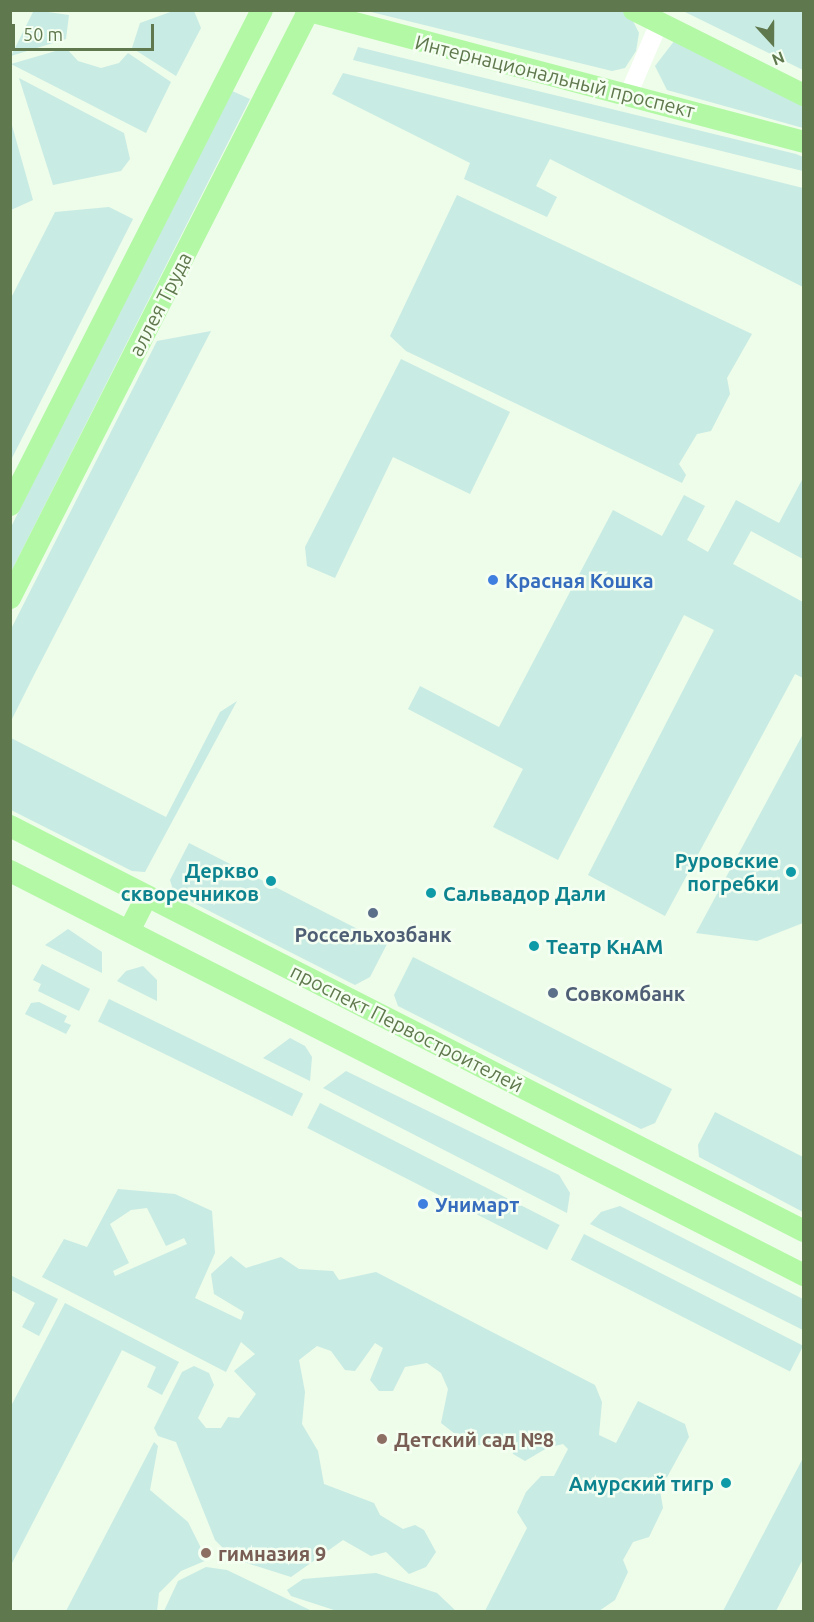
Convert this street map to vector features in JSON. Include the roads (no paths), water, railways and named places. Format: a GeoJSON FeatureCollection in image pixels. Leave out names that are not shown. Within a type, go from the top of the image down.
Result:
{"type":"FeatureCollection","features":[{"type":"Feature","properties":{"kind":"main road"},"geometry":{"type":"LineString","coordinates":[[10,505],[262,10]]}},
{"type":"Feature","properties":{"kind":"main road"},"geometry":{"type":"LineString","coordinates":[[634,10],[804,94]]}},
{"type":"Feature","properties":{"kind":"main road","name":"Интернациональный проспект"},"geometry":{"type":"LineString","coordinates":[[308,11],[629,93],[804,142]]}},
{"type":"Feature","properties":{"kind":"main road","name":"аллея Труда"},"geometry":{"type":"LineString","coordinates":[[10,598],[308,11]]}},
{"type":"Feature","properties":{"kind":"main road","name":"проспект Первостроителей"},"geometry":{"type":"LineString","coordinates":[[10,826],[804,1231]]}},
{"type":"Feature","properties":{"kind":"main road","name":"проспект Первостроителей"},"geometry":{"type":"LineString","coordinates":[[10,871],[804,1275]]}},
{"type":"Feature","properties":{"kind":"main road"},"geometry":{"type":"LineString","coordinates":[[129,931],[147,896]]}},
{"type":"Feature","properties":{"kind":"main road"},"geometry":{"type":"LineString","coordinates":[[353,1045],[371,1010]]}},
{"type":"Feature","properties":{"kind":"main road"},"geometry":{"type":"LineString","coordinates":[[603,1173],[621,1137]]}},
{"type":"Feature","properties":{"kind":"street"},"geometry":{"type":"LineString","coordinates":[[629,93],[659,23]]}},
{"type":"Feature","properties":{"kind":"place","name":"Красная Кошка"},"geometry":{"type":"Point","coordinates":[493,580]}},
{"type":"Feature","properties":{"kind":"place","name":"Руровские погребки"},"geometry":{"type":"Point","coordinates":[791,872]}},
{"type":"Feature","properties":{"kind":"place","name":"Деркво скворечников"},"geometry":{"type":"Point","coordinates":[271,881]}},
{"type":"Feature","properties":{"kind":"place","name":"Сальвадор Дали"},"geometry":{"type":"Point","coordinates":[431,893]}},
{"type":"Feature","properties":{"kind":"place","name":"Россельхозбанк"},"geometry":{"type":"Point","coordinates":[373,913]}},
{"type":"Feature","properties":{"kind":"place","name":"Театр КнАМ"},"geometry":{"type":"Point","coordinates":[534,946]}},
{"type":"Feature","properties":{"kind":"place","name":"Совкомбанк"},"geometry":{"type":"Point","coordinates":[553,993]}},
{"type":"Feature","properties":{"kind":"place","name":"Унимарт"},"geometry":{"type":"Point","coordinates":[423,1204]}},
{"type":"Feature","properties":{"kind":"place","name":"Детский сад №8"},"geometry":{"type":"Point","coordinates":[382,1439]}},
{"type":"Feature","properties":{"kind":"place","name":"Амурский тигр"},"geometry":{"type":"Point","coordinates":[726,1483]}},
{"type":"Feature","properties":{"kind":"place","name":"гимназия 9"},"geometry":{"type":"Point","coordinates":[206,1553]}}]}
